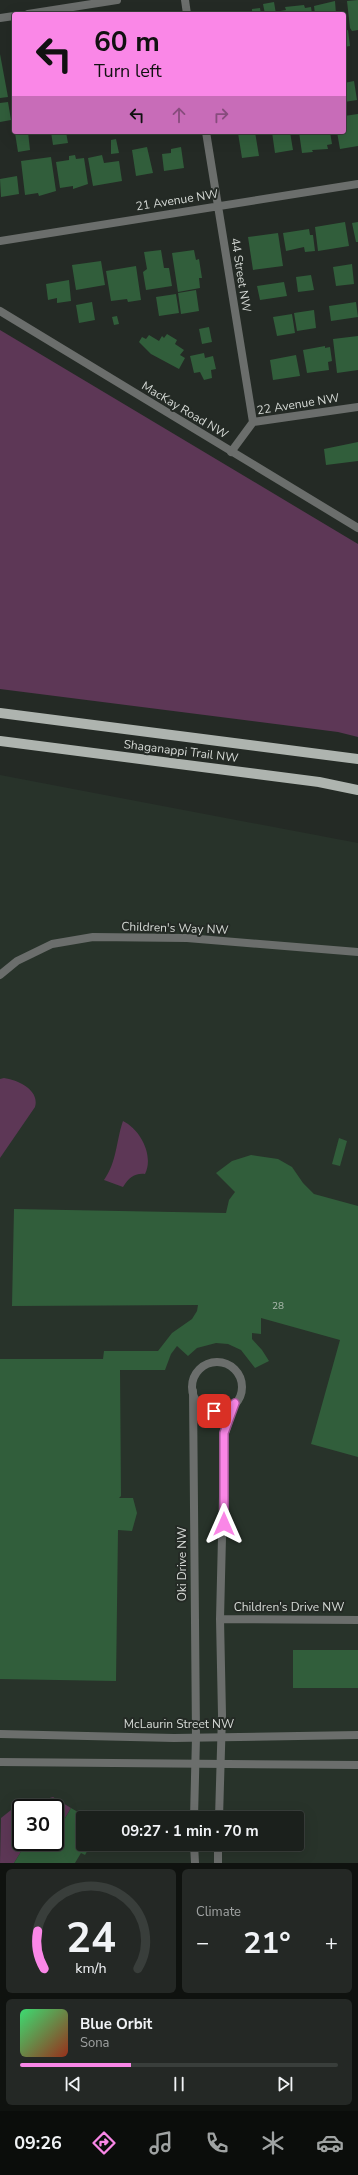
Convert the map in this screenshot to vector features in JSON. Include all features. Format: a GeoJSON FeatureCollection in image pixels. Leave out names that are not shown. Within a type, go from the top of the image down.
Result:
{"type":"FeatureCollection","features":[{"type":"Feature","properties":{"kind":"main road","name":"Shaganappi Trail NW"},"geometry":{"type":"LineString","coordinates":[[0,713],[358,759]]}},
{"type":"Feature","properties":{"kind":"main road","name":"Shaganappi Trail NW"},"geometry":{"type":"LineString","coordinates":[[0,741],[319,782],[358,790]]}},
{"type":"Feature","properties":{"kind":"street"},"geometry":{"type":"LineString","coordinates":[[41,12],[117,0]]}},
{"type":"Feature","properties":{"kind":"street"},"geometry":{"type":"LineString","coordinates":[[185,0],[187,12]]}},
{"type":"Feature","properties":{"kind":"street"},"geometry":{"type":"LineString","coordinates":[[0,18],[12,16]]}},
{"type":"Feature","properties":{"kind":"street","name":"44 Street NW"},"geometry":{"type":"LineString","coordinates":[[206,134],[253,422]]}},
{"type":"Feature","properties":{"kind":"street","name":"21 Avenue NW"},"geometry":{"type":"LineString","coordinates":[[0,241],[358,184]]}},
{"type":"Feature","properties":{"kind":"street","name":"MacKay Road NW"},"geometry":{"type":"LineString","coordinates":[[0,312],[358,528]]}},
{"type":"Feature","properties":{"kind":"street","name":"22 Avenue NW"},"geometry":{"type":"LineString","coordinates":[[231,452],[253,422],[358,407]]}},
{"type":"Feature","properties":{"kind":"street","name":"Children's Way NW"},"geometry":{"type":"LineString","coordinates":[[0,975],[17,961],[52,944],[93,937],[187,938],[358,952]]}},
{"type":"Feature","properties":{"kind":"street"},"geometry":{"type":"LineString","coordinates":[[219,1811],[221,1736],[220,1619],[224,1433],[242,1388],[241,1380],[234,1369],[223,1363],[211,1363],[200,1368],[192,1383],[192,1391],[200,1405],[214,1411],[229,1408],[235,1403]]}},
{"type":"Feature","properties":{"kind":"street","name":"Oki Drive NW"},"geometry":{"type":"LineString","coordinates":[[192,1391],[196,1737],[194,1811]]}},
{"type":"Feature","properties":{"kind":"street","name":"Children's Drive NW"},"geometry":{"type":"LineString","coordinates":[[220,1619],[358,1620]]}},
{"type":"Feature","properties":{"kind":"street","name":"McLaurin Street NW"},"geometry":{"type":"LineString","coordinates":[[0,1734],[196,1737],[358,1735]]}},
{"type":"Feature","properties":{"kind":"street"},"geometry":{"type":"LineString","coordinates":[[0,1762],[358,1765]]}},
{"type":"Feature","properties":{"kind":"street"},"geometry":{"type":"LineString","coordinates":[[194,1851],[195,1863]]}},
{"type":"Feature","properties":{"kind":"street"},"geometry":{"type":"LineString","coordinates":[[218,1851],[218,1863]]}},
{"type":"Feature","properties":{"kind":"shaded area"},"geometry":{"type":"Polygon","coordinates":[[[0,330],[358,544],[358,737],[338,732],[0,689],[0,330]]]}},
{"type":"Feature","properties":{"kind":"shaded area"},"geometry":{"type":"Polygon","coordinates":[[[0,775],[358,843],[358,1863],[0,1863],[0,775]]]}},
{"type":"Feature","properties":{"kind":"shaded area"},"geometry":{"type":"Polygon","coordinates":[[[0,1079],[10,1079],[27,1087],[31,1091],[36,1101],[35,1107],[0,1158],[0,1079]]]}},
{"type":"Feature","properties":{"kind":"shaded area"},"geometry":{"type":"Polygon","coordinates":[[[123,1121],[140,1137],[147,1152],[148,1159],[145,1174],[138,1174],[132,1177],[123,1187],[104,1180],[114,1159],[123,1121]]]}},
{"type":"Feature","properties":{"kind":"shaded area"},"geometry":{"type":"Polygon","coordinates":[[[64,1804],[71,1808],[64,1820],[64,1804]]]}},
{"type":"Feature","properties":{"kind":"shaded area"},"geometry":{"type":"Polygon","coordinates":[[[11,1810],[12,1851],[21,1851],[14,1863],[0,1863],[1,1818],[11,1810]]]}},
{"type":"Feature","properties":{"kind":"building"},"geometry":{"type":"Polygon","coordinates":[[[358,0],[358,30],[352,31],[350,28],[347,1],[358,0]]]}},
{"type":"Feature","properties":{"kind":"building"},"geometry":{"type":"Polygon","coordinates":[[[335,1],[336,12],[315,12],[314,6],[335,1]]]}},
{"type":"Feature","properties":{"kind":"building"},"geometry":{"type":"Polygon","coordinates":[[[274,2],[276,12],[265,12],[263,4],[274,2]]]}},
{"type":"Feature","properties":{"kind":"building"},"geometry":{"type":"Polygon","coordinates":[[[304,5],[305,8],[311,7],[312,12],[280,12],[286,10],[285,7],[304,5]]]}},
{"type":"Feature","properties":{"kind":"building"},"geometry":{"type":"Polygon","coordinates":[[[260,8],[261,12],[252,12],[252,9],[260,8]]]}},
{"type":"Feature","properties":{"kind":"building"},"geometry":{"type":"Polygon","coordinates":[[[346,30],[348,30],[350,46],[346,47],[346,30]]]}},
{"type":"Feature","properties":{"kind":"building"},"geometry":{"type":"Polygon","coordinates":[[[0,54],[8,97],[0,98],[0,54]]]}},
{"type":"Feature","properties":{"kind":"building"},"geometry":{"type":"Polygon","coordinates":[[[354,81],[357,100],[346,102],[346,83],[354,81]]]}},
{"type":"Feature","properties":{"kind":"building"},"geometry":{"type":"Polygon","coordinates":[[[8,102],[11,120],[0,122],[0,103],[8,102]]]}},
{"type":"Feature","properties":{"kind":"building"},"geometry":{"type":"Polygon","coordinates":[[[358,114],[358,146],[340,149],[337,134],[346,134],[346,116],[358,114]]]}},
{"type":"Feature","properties":{"kind":"building"},"geometry":{"type":"Polygon","coordinates":[[[15,134],[28,134],[30,150],[18,152],[15,134]]]}},
{"type":"Feature","properties":{"kind":"building"},"geometry":{"type":"Polygon","coordinates":[[[51,134],[66,134],[68,143],[53,145],[51,134]]]}},
{"type":"Feature","properties":{"kind":"building"},"geometry":{"type":"Polygon","coordinates":[[[238,134],[255,134],[259,156],[242,158],[238,134]]]}},
{"type":"Feature","properties":{"kind":"building"},"geometry":{"type":"Polygon","coordinates":[[[272,134],[290,134],[293,150],[275,153],[272,134]]]}},
{"type":"Feature","properties":{"kind":"building"},"geometry":{"type":"Polygon","coordinates":[[[299,134],[330,134],[332,144],[327,145],[328,149],[312,150],[313,152],[302,153],[299,134]]]}},
{"type":"Feature","properties":{"kind":"building"},"geometry":{"type":"Polygon","coordinates":[[[116,139],[119,153],[111,154],[111,140],[116,139]]]}},
{"type":"Feature","properties":{"kind":"building"},"geometry":{"type":"Polygon","coordinates":[[[147,147],[153,173],[136,176],[132,150],[147,147]]]}},
{"type":"Feature","properties":{"kind":"building"},"geometry":{"type":"Polygon","coordinates":[[[181,147],[184,168],[164,171],[162,154],[171,153],[171,149],[181,147]]]}},
{"type":"Feature","properties":{"kind":"building"},"geometry":{"type":"Polygon","coordinates":[[[75,155],[76,159],[84,158],[88,184],[73,189],[73,186],[60,188],[56,162],[69,160],[69,156],[75,155]]]}},
{"type":"Feature","properties":{"kind":"building"},"geometry":{"type":"Polygon","coordinates":[[[102,155],[104,163],[119,161],[122,181],[93,186],[88,158],[102,155]]]}},
{"type":"Feature","properties":{"kind":"building"},"geometry":{"type":"Polygon","coordinates":[[[51,157],[56,191],[39,196],[38,193],[25,195],[21,161],[51,157]]]}},
{"type":"Feature","properties":{"kind":"building"},"geometry":{"type":"Polygon","coordinates":[[[17,176],[19,194],[1,197],[0,179],[17,176]]]}},
{"type":"Feature","properties":{"kind":"building"},"geometry":{"type":"Polygon","coordinates":[[[345,222],[349,246],[318,251],[315,227],[345,222]]]}},
{"type":"Feature","properties":{"kind":"building"},"geometry":{"type":"Polygon","coordinates":[[[358,222],[358,242],[356,242],[352,223],[358,222]]]}},
{"type":"Feature","properties":{"kind":"building"},"geometry":{"type":"Polygon","coordinates":[[[309,229],[310,235],[313,235],[315,251],[305,252],[304,247],[286,251],[283,233],[309,229]]]}},
{"type":"Feature","properties":{"kind":"building"},"geometry":{"type":"Polygon","coordinates":[[[278,233],[283,266],[253,270],[248,237],[278,233]]]}},
{"type":"Feature","properties":{"kind":"building"},"geometry":{"type":"Polygon","coordinates":[[[161,250],[164,268],[169,268],[172,286],[146,290],[143,272],[147,269],[144,252],[161,250]]]}},
{"type":"Feature","properties":{"kind":"building"},"geometry":{"type":"Polygon","coordinates":[[[194,250],[196,260],[199,259],[202,278],[199,278],[200,288],[178,292],[172,253],[194,250]]]}},
{"type":"Feature","properties":{"kind":"building"},"geometry":{"type":"Polygon","coordinates":[[[101,261],[105,285],[76,290],[72,265],[101,261]]]}},
{"type":"Feature","properties":{"kind":"building"},"geometry":{"type":"Polygon","coordinates":[[[352,264],[354,284],[336,286],[333,267],[352,264]]]}},
{"type":"Feature","properties":{"kind":"building"},"geometry":{"type":"Polygon","coordinates":[[[136,266],[141,300],[128,302],[127,299],[111,301],[106,271],[136,266]]]}},
{"type":"Feature","properties":{"kind":"building"},"geometry":{"type":"Polygon","coordinates":[[[311,275],[314,290],[298,292],[296,277],[311,275]]]}},
{"type":"Feature","properties":{"kind":"building"},"geometry":{"type":"Polygon","coordinates":[[[69,280],[71,301],[57,303],[57,298],[48,300],[46,284],[69,280]]]}},
{"type":"Feature","properties":{"kind":"building"},"geometry":{"type":"Polygon","coordinates":[[[284,282],[287,296],[260,300],[257,286],[284,282]]]}},
{"type":"Feature","properties":{"kind":"building"},"geometry":{"type":"Polygon","coordinates":[[[196,290],[199,311],[181,314],[178,293],[196,290]]]}},
{"type":"Feature","properties":{"kind":"building"},"geometry":{"type":"Polygon","coordinates":[[[176,294],[179,313],[159,316],[156,297],[176,294]]]}},
{"type":"Feature","properties":{"kind":"building"},"geometry":{"type":"Polygon","coordinates":[[[92,302],[95,320],[79,323],[76,305],[92,302]]]}},
{"type":"Feature","properties":{"kind":"building"},"geometry":{"type":"Polygon","coordinates":[[[356,302],[358,317],[331,321],[329,306],[356,302]]]}},
{"type":"Feature","properties":{"kind":"building"},"geometry":{"type":"Polygon","coordinates":[[[314,310],[316,328],[297,331],[294,313],[314,310]]]}},
{"type":"Feature","properties":{"kind":"building"},"geometry":{"type":"Polygon","coordinates":[[[292,314],[295,333],[277,336],[273,317],[292,314]]]}},
{"type":"Feature","properties":{"kind":"building"},"geometry":{"type":"Polygon","coordinates":[[[117,316],[119,324],[114,325],[112,317],[117,316]]]}},
{"type":"Feature","properties":{"kind":"building"},"geometry":{"type":"Polygon","coordinates":[[[209,327],[212,342],[202,344],[199,329],[209,327]]]}},
{"type":"Feature","properties":{"kind":"building"},"geometry":{"type":"Polygon","coordinates":[[[167,334],[177,340],[175,344],[184,350],[180,355],[185,358],[179,369],[151,354],[139,342],[142,337],[146,339],[149,335],[159,341],[162,336],[164,338],[167,334]]]}},
{"type":"Feature","properties":{"kind":"building"},"geometry":{"type":"Polygon","coordinates":[[[358,336],[358,370],[337,373],[333,339],[358,336]]]}},
{"type":"Feature","properties":{"kind":"building"},"geometry":{"type":"Polygon","coordinates":[[[325,346],[325,348],[330,347],[332,361],[328,362],[329,370],[307,373],[303,350],[325,346]]]}},
{"type":"Feature","properties":{"kind":"building"},"geometry":{"type":"Polygon","coordinates":[[[204,353],[205,358],[213,356],[216,369],[211,370],[212,378],[204,380],[200,372],[194,373],[190,356],[204,353]]]}},
{"type":"Feature","properties":{"kind":"building"},"geometry":{"type":"Polygon","coordinates":[[[296,355],[300,376],[273,380],[270,360],[296,355]]]}},
{"type":"Feature","properties":{"kind":"building"},"geometry":{"type":"Polygon","coordinates":[[[358,442],[358,461],[326,465],[324,449],[358,442]]]}},
{"type":"Feature","properties":{"kind":"building"},"geometry":{"type":"Polygon","coordinates":[[[339,1138],[347,1141],[340,1166],[332,1164],[339,1138]]]}},
{"type":"Feature","properties":{"kind":"building"},"geometry":{"type":"Polygon","coordinates":[[[251,1155],[278,1159],[292,1167],[303,1183],[314,1194],[358,1206],[358,1457],[311,1444],[340,1340],[261,1318],[261,1334],[252,1333],[252,1339],[269,1361],[255,1368],[241,1350],[228,1344],[216,1343],[197,1348],[188,1356],[177,1346],[171,1354],[165,1370],[120,1370],[121,1496],[119,1498],[133,1498],[137,1513],[132,1531],[118,1530],[116,1681],[0,1679],[0,1359],[103,1359],[104,1351],[158,1351],[172,1333],[192,1319],[197,1311],[198,1305],[12,1306],[14,1209],[226,1213],[229,1200],[235,1192],[216,1173],[232,1161],[251,1155]]]}},
{"type":"Feature","properties":{"kind":"building"},"geometry":{"type":"Polygon","coordinates":[[[293,1650],[358,1650],[358,1688],[293,1688],[293,1650]]]}},
{"type":"Feature","properties":{"kind":"building"},"geometry":{"type":"Polygon","coordinates":[[[71,1808],[76,1811],[76,1851],[87,1851],[85,1855],[81,1853],[75,1863],[14,1863],[21,1851],[64,1851],[64,1820],[71,1808]]]}},
{"type":"Feature","properties":{"kind":"route"},"geometry":{"type":"LineString","coordinates":[[214,1411],[222,1411],[235,1403],[224,1433],[224,1524]]}}]}
